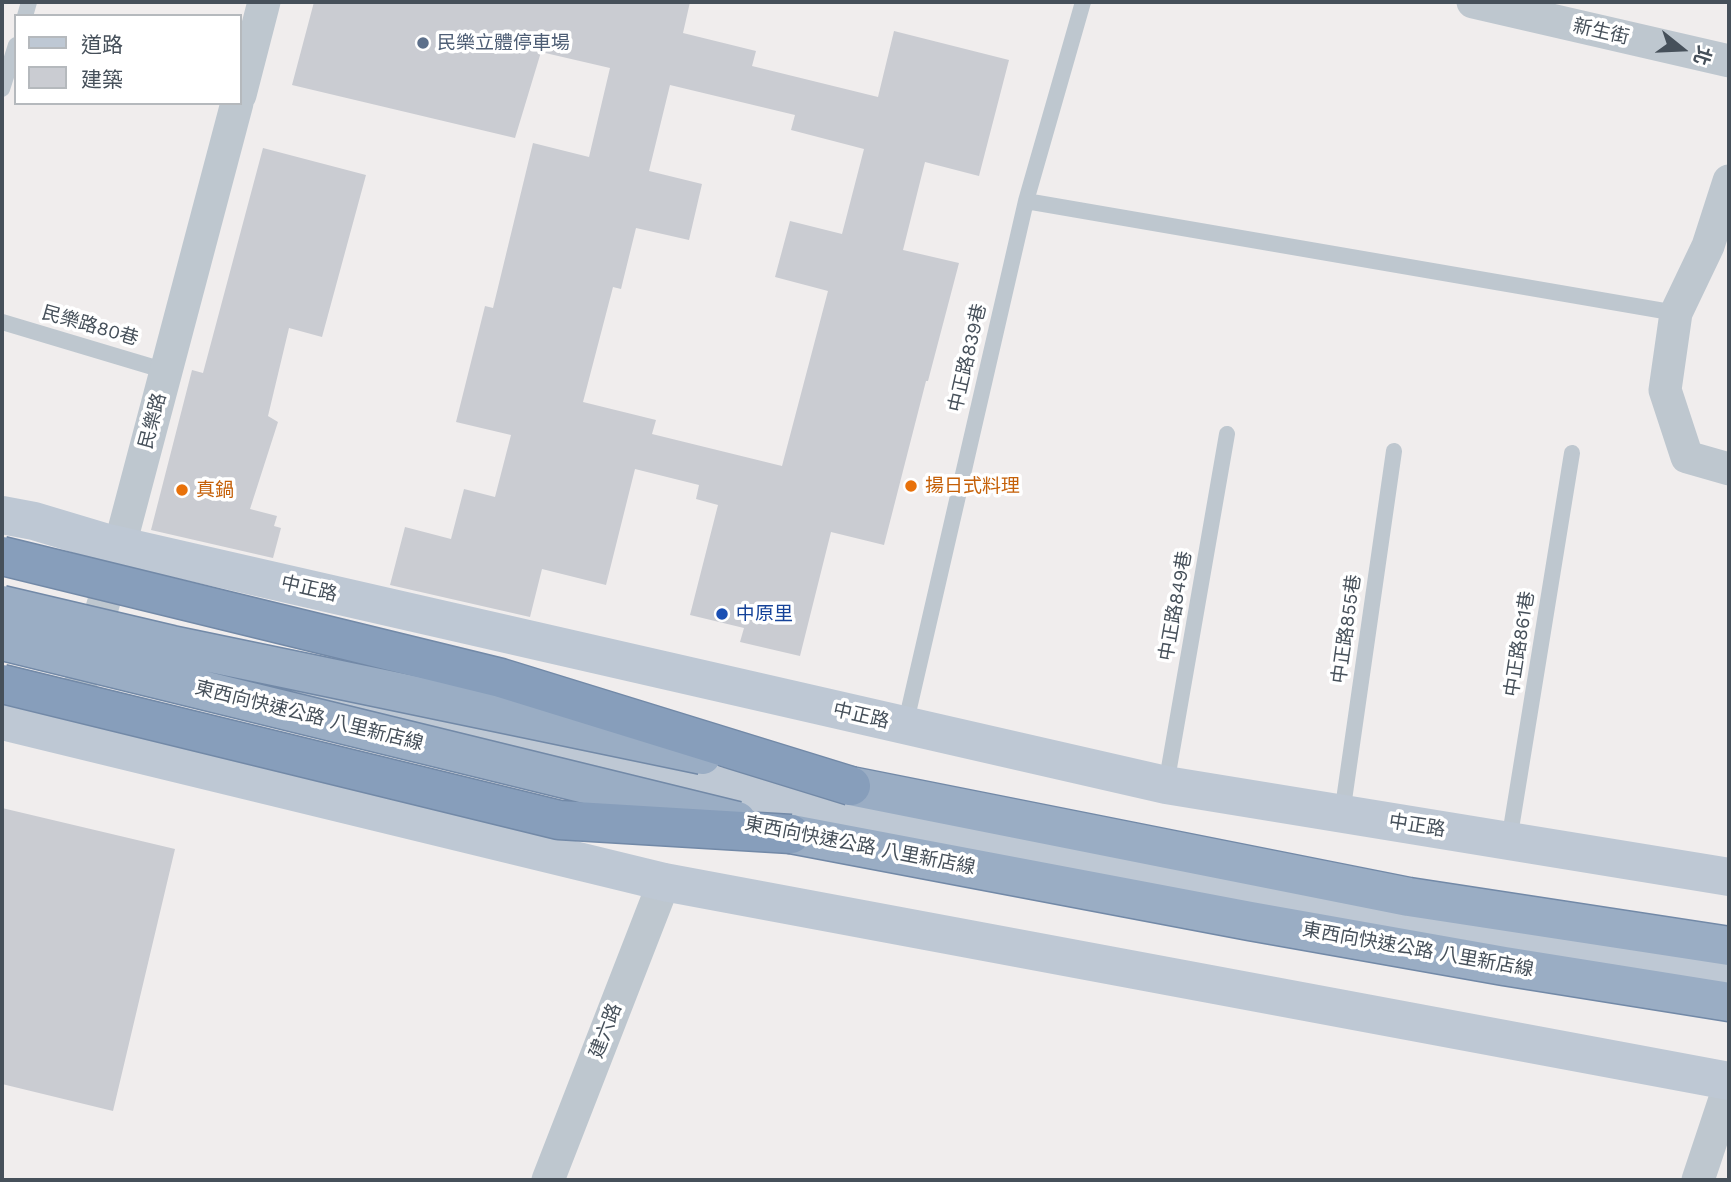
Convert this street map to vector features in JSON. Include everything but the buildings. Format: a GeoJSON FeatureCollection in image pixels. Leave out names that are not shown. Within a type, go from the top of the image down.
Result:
{"type":"FeatureCollection","features":[{"type":"Feature","properties":{"kind":"highway"},"geometry":{"type":"LineString","coordinates":[[2,556],[501,678],[851,786]]}},
{"type":"Feature","properties":{"kind":"highway","name":"東西向快速公路 八里新店線"},"geometry":{"type":"LineString","coordinates":[[2,605],[172,646],[851,786],[1409,897],[1729,946]]}},
{"type":"Feature","properties":{"kind":"highway","name":"東西向快速公路 八里新店線"},"geometry":{"type":"LineString","coordinates":[[2,641],[792,834],[1250,921],[1729,1002]]}},
{"type":"Feature","properties":{"kind":"highway"},"geometry":{"type":"LineString","coordinates":[[2,684],[559,820],[792,834]]}},
{"type":"Feature","properties":{"kind":"main road","name":"中正路"},"geometry":{"type":"LineString","coordinates":[[2,515],[120,545],[1166,785],[1729,877]]}},
{"type":"Feature","properties":{"kind":"main road"},"geometry":{"type":"LineString","coordinates":[[2,625],[764,797],[1212,890],[1500,943],[1729,977]]}},
{"type":"Feature","properties":{"kind":"main road"},"geometry":{"type":"LineString","coordinates":[[2,721],[664,883],[1729,1080]]}},
{"type":"Feature","properties":{"kind":"street"},"geometry":{"type":"LineString","coordinates":[[242,87],[264,2]]}},
{"type":"Feature","properties":{"kind":"street","name":"新生街"},"geometry":{"type":"LineString","coordinates":[[1473,2],[1729,61]]}},
{"type":"Feature","properties":{"kind":"street","name":"民樂路"},"geometry":{"type":"LineString","coordinates":[[66,737],[120,545],[236,105]]}},
{"type":"Feature","properties":{"kind":"street"},"geometry":{"type":"LineString","coordinates":[[1729,181],[1714,247],[1676,313],[1665,390],[1687,457],[1729,469]]}},
{"type":"Feature","properties":{"kind":"street","name":"建六路"},"geometry":{"type":"LineString","coordinates":[[548,1180],[664,883]]}},
{"type":"Feature","properties":{"kind":"street"},"geometry":{"type":"LineString","coordinates":[[1698,1180],[1729,1087]]}},
{"type":"Feature","properties":{"kind":"lane","name":"中正路839巷"},"geometry":{"type":"LineString","coordinates":[[905,726],[1026,201],[1083,2]]}},
{"type":"Feature","properties":{"kind":"lane"},"geometry":{"type":"LineString","coordinates":[[2,89],[14,51]]}},
{"type":"Feature","properties":{"kind":"lane"},"geometry":{"type":"LineString","coordinates":[[1026,201],[1676,313]]}},
{"type":"Feature","properties":{"kind":"lane","name":"民樂路80巷"},"geometry":{"type":"LineString","coordinates":[[2,322],[166,371]]}},
{"type":"Feature","properties":{"kind":"lane","name":"中正路849巷"},"geometry":{"type":"LineString","coordinates":[[1166,785],[1227,434]]}},
{"type":"Feature","properties":{"kind":"lane","name":"中正路855巷"},"geometry":{"type":"LineString","coordinates":[[1342,814],[1394,451]]}},
{"type":"Feature","properties":{"kind":"lane","name":"中正路861巷"},"geometry":{"type":"LineString","coordinates":[[1509,841],[1572,453]]}},
{"type":"Feature","properties":{"kind":"place","name":"民樂立體停車場"},"geometry":{"type":"Point","coordinates":[423,43]}},
{"type":"Feature","properties":{"kind":"place","name":"揚日式料理"},"geometry":{"type":"Point","coordinates":[911,486]}},
{"type":"Feature","properties":{"kind":"place","name":"真鍋"},"geometry":{"type":"Point","coordinates":[182,490]}},
{"type":"Feature","properties":{"kind":"place","name":"中原里"},"geometry":{"type":"Point","coordinates":[722,614]}}]}
